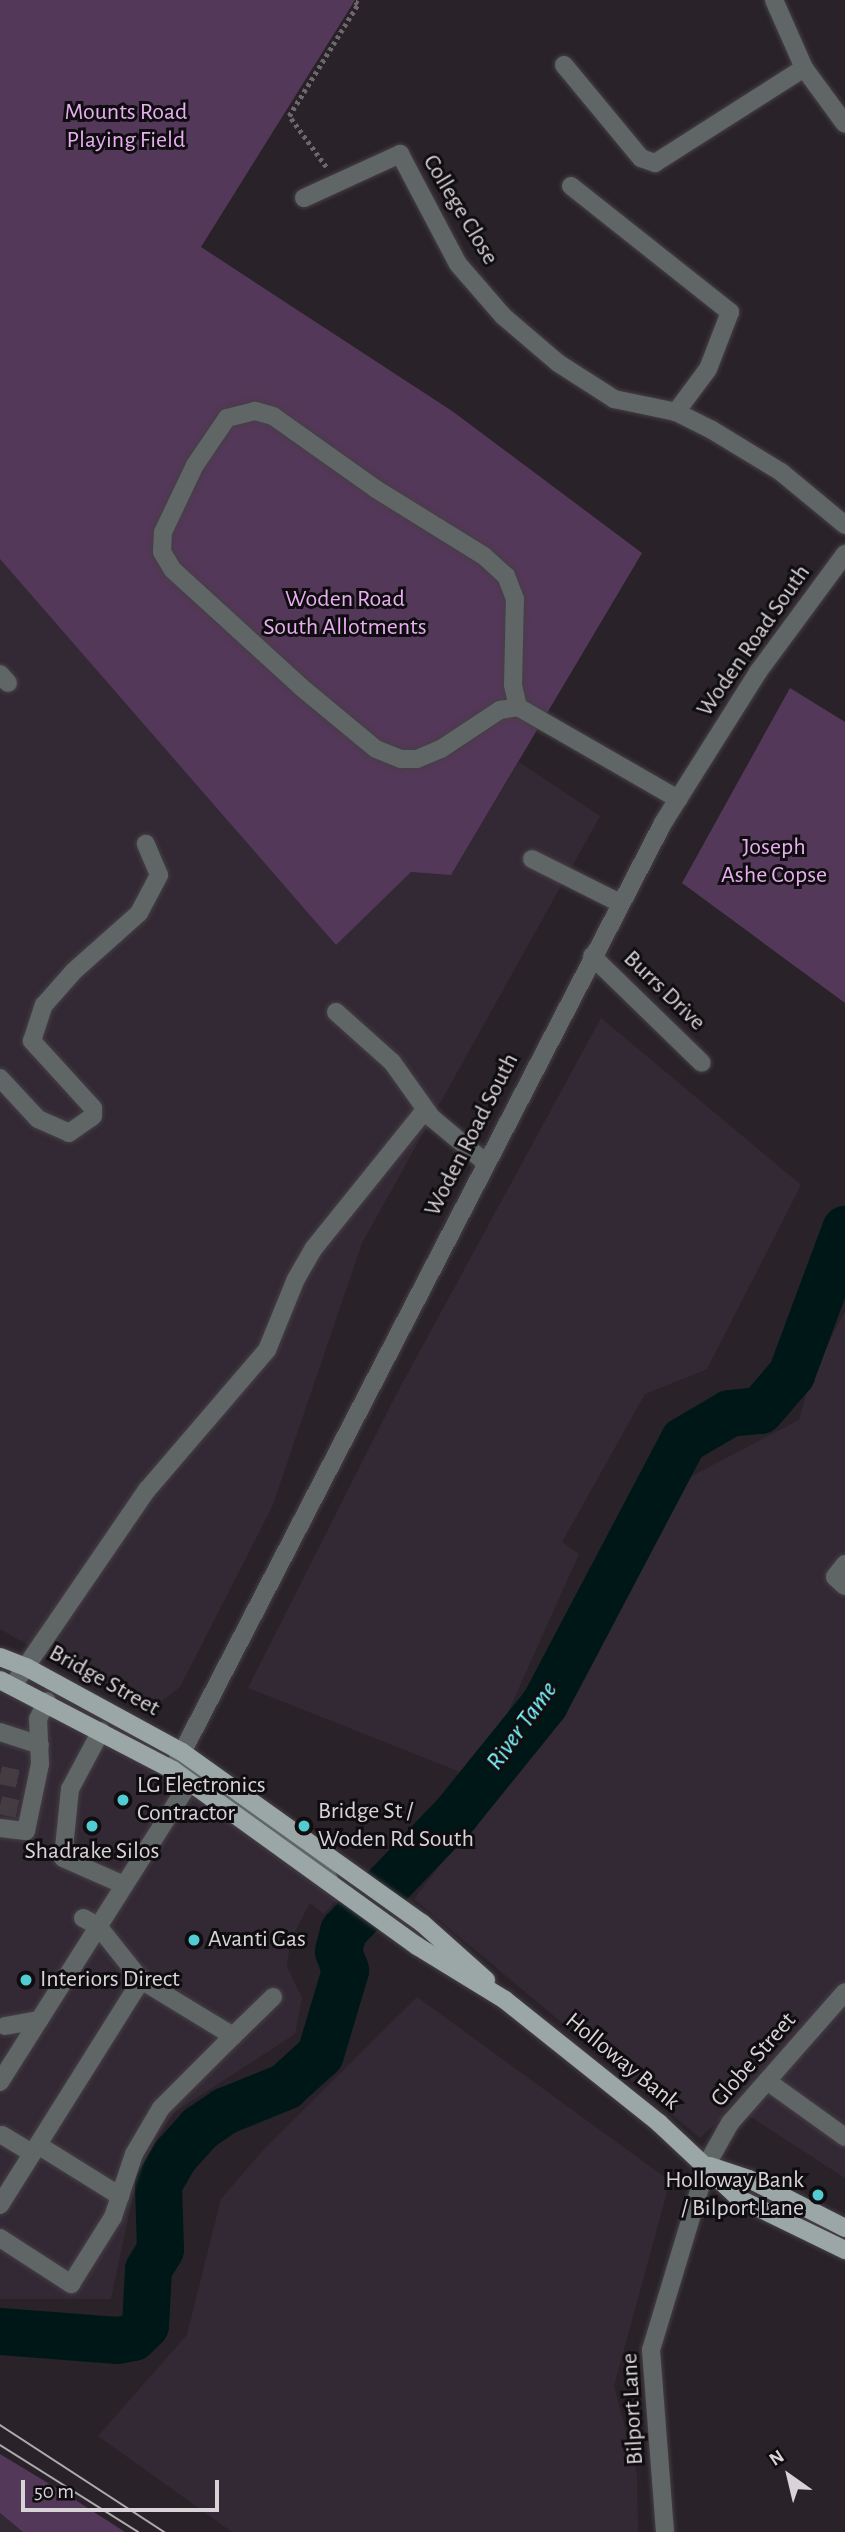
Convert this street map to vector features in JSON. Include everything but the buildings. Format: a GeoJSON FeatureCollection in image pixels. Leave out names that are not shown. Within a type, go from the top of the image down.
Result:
{"type":"FeatureCollection","features":[{"type":"Feature","properties":{"kind":"main road","name":"Bridge Street"},"geometry":{"type":"LineString","coordinates":[[0,1657],[26,1667],[177,1761]]}},
{"type":"Feature","properties":{"kind":"main road","name":"Bridge Street"},"geometry":{"type":"LineString","coordinates":[[7,1682],[101,1731],[177,1761]]}},
{"type":"Feature","properties":{"kind":"main road"},"geometry":{"type":"LineString","coordinates":[[177,1761],[190,1781],[337,1886]]}},
{"type":"Feature","properties":{"kind":"main road","name":"Holloway Bank"},"geometry":{"type":"LineString","coordinates":[[177,1761],[357,1877],[422,1923],[505,2000],[707,2164],[740,2199],[845,2250]]}},
{"type":"Feature","properties":{"kind":"main road","name":"Holloway Bank"},"geometry":{"type":"LineString","coordinates":[[337,1886],[417,1946],[505,2000]]}},
{"type":"Feature","properties":{"kind":"main road","name":"Holloway Bank"},"geometry":{"type":"LineString","coordinates":[[707,2164],[749,2179],[845,2228]]}},
{"type":"Feature","properties":{"kind":"street"},"geometry":{"type":"LineString","coordinates":[[774,0],[804,68],[845,124]]}},
{"type":"Feature","properties":{"kind":"street"},"geometry":{"type":"LineString","coordinates":[[564,65],[641,158],[655,163],[804,68]]}},
{"type":"Feature","properties":{"kind":"street","name":"College Close"},"geometry":{"type":"LineString","coordinates":[[304,198],[400,154],[458,264],[503,316],[558,363],[614,399],[676,412],[772,466],[845,525]]}},
{"type":"Feature","properties":{"kind":"street"},"geometry":{"type":"LineString","coordinates":[[571,186],[730,312],[708,369],[676,412]]}},
{"type":"Feature","properties":{"kind":"street"},"geometry":{"type":"LineString","coordinates":[[517,707],[513,685],[515,599],[506,576],[484,556],[376,489],[273,416],[255,411],[227,418],[195,465],[163,532],[162,552],[173,570],[301,687],[376,749],[401,759],[417,759],[441,748],[500,710],[517,707],[678,799]]}},
{"type":"Feature","properties":{"kind":"street","name":"Woden Road South"},"geometry":{"type":"LineString","coordinates":[[177,1761],[620,903],[678,799],[758,671],[845,554]]}},
{"type":"Feature","properties":{"kind":"street"},"geometry":{"type":"LineString","coordinates":[[0,1078],[38,1119],[69,1133],[93,1116],[93,1108],[32,1041],[44,1005],[74,971],[139,913],[159,875],[146,844]]}},
{"type":"Feature","properties":{"kind":"street"},"geometry":{"type":"LineString","coordinates":[[532,859],[620,903]]}},
{"type":"Feature","properties":{"kind":"street","name":"Burrs Drive"},"geometry":{"type":"LineString","coordinates":[[592,956],[702,1062]]}},
{"type":"Feature","properties":{"kind":"street"},"geometry":{"type":"LineString","coordinates":[[336,1012],[392,1062],[425,1110],[485,1162]]}},
{"type":"Feature","properties":{"kind":"street"},"geometry":{"type":"LineString","coordinates":[[7,1682],[26,1667],[147,1490],[267,1350],[296,1279],[314,1248],[425,1110]]}},
{"type":"Feature","properties":{"kind":"street"},"geometry":{"type":"LineString","coordinates":[[845,1564],[835,1577],[845,1586]]}},
{"type":"Feature","properties":{"kind":"street"},"geometry":{"type":"LineString","coordinates":[[0,1828],[26,1831],[24,1810],[40,1745],[38,1719],[47,1701]]}},
{"type":"Feature","properties":{"kind":"street"},"geometry":{"type":"LineString","coordinates":[[101,1731],[70,1789],[75,1824],[63,1858],[124,1885]]}},
{"type":"Feature","properties":{"kind":"street"},"geometry":{"type":"LineString","coordinates":[[0,1732],[40,1745]]}},
{"type":"Feature","properties":{"kind":"street"},"geometry":{"type":"LineString","coordinates":[[177,1761],[321,1865],[337,1886]]}},
{"type":"Feature","properties":{"kind":"street"},"geometry":{"type":"LineString","coordinates":[[0,2082],[39,2020],[91,1922],[124,1885],[190,1781]]}},
{"type":"Feature","properties":{"kind":"street"},"geometry":{"type":"LineString","coordinates":[[91,1922],[141,1980],[233,2036]]}},
{"type":"Feature","properties":{"kind":"street"},"geometry":{"type":"LineString","coordinates":[[0,2205],[141,1980]]}},
{"type":"Feature","properties":{"kind":"street","name":"Globe Street"},"geometry":{"type":"LineString","coordinates":[[707,2164],[730,2123],[845,1992]]}},
{"type":"Feature","properties":{"kind":"street"},"geometry":{"type":"LineString","coordinates":[[0,2238],[71,2284],[113,2217],[134,2154],[161,2108],[273,1997]]}},
{"type":"Feature","properties":{"kind":"street"},"geometry":{"type":"LineString","coordinates":[[5,2026],[39,2020]]}},
{"type":"Feature","properties":{"kind":"street"},"geometry":{"type":"LineString","coordinates":[[766,2081],[845,2137]]}},
{"type":"Feature","properties":{"kind":"street"},"geometry":{"type":"LineString","coordinates":[[2,2135],[35,2149],[120,2196]]}},
{"type":"Feature","properties":{"kind":"street","name":"Bilport Lane"},"geometry":{"type":"LineString","coordinates":[[665,2532],[651,2350],[707,2164]]}},
{"type":"Feature","properties":{"kind":"path"},"geometry":{"type":"LineString","coordinates":[[337,182],[289,116],[359,4],[352,0]]}},
{"type":"Feature","properties":{"kind":"shaded area"},"geometry":{"type":"Polygon","coordinates":[[[0,559],[336,944],[411,872],[451,875],[519,762],[600,816],[362,1243],[272,1507],[180,1687],[146,1713],[0,1629],[0,559]]]}},
{"type":"Feature","properties":{"kind":"shaded area"},"geometry":{"type":"Polygon","coordinates":[[[601,1018],[801,1185],[707,1369],[645,1394],[562,1542],[579,1554],[478,1779],[248,1688],[396,1395],[601,1018]]]}},
{"type":"Feature","properties":{"kind":"shaded area"},"geometry":{"type":"Polygon","coordinates":[[[845,1311],[845,2178],[734,2106],[700,2138],[414,1899],[559,1711],[690,1477],[799,1420],[811,1377],[845,1311]]]}},
{"type":"Feature","properties":{"kind":"shaded area"},"geometry":{"type":"Polygon","coordinates":[[[0,1680],[173,1770],[344,1891],[324,1914],[310,1903],[290,1941],[287,1967],[302,1998],[295,2034],[175,2112],[158,2135],[133,2196],[111,2299],[0,2299],[0,1680]]]}},
{"type":"Feature","properties":{"kind":"shaded area"},"geometry":{"type":"Polygon","coordinates":[[[417,1997],[670,2181],[614,2386],[637,2474],[638,2532],[232,2532],[98,2436],[187,2335],[221,2199],[265,2148],[417,1997]]]}},
{"type":"Feature","properties":{"kind":"shaded area"},"geometry":{"type":"Polygon","coordinates":[[[0,2513],[23,2532],[0,2532],[0,2513]]]}},
{"type":"Feature","properties":{"kind":"green space","name":"Woden Road South Allotments"},"geometry":{"type":"Polygon","coordinates":[[[0,0],[355,0],[201,247],[452,411],[642,553],[451,875],[411,872],[336,945],[0,559],[0,0]]]}},
{"type":"Feature","properties":{"kind":"green space","name":"Joseph Ashe Copse"},"geometry":{"type":"Polygon","coordinates":[[[790,688],[845,722],[845,1003],[682,883],[790,688]]]}},
{"type":"Feature","properties":{"kind":"green space"},"geometry":{"type":"Polygon","coordinates":[[[0,2454],[125,2532],[23,2532],[0,2513],[0,2454]]]}},
{"type":"Feature","properties":{"kind":"waterway","name":"River Tame"},"geometry":{"type":"LineString","coordinates":[[0,2331],[117,2340],[133,2337],[145,2325],[148,2269],[160,2249],[158,2184],[175,2155],[199,2128],[226,2110],[285,2086],[320,2054],[345,1970],[338,1951],[343,1931],[456,1813],[544,1704],[683,1440],[729,1413],[760,1410],[791,1374],[845,1229]]}},
{"type":"Feature","properties":{"kind":"tunnel"},"geometry":{"type":"LineString","coordinates":[[0,1775],[24,1780]]}},
{"type":"Feature","properties":{"kind":"tunnel"},"geometry":{"type":"LineString","coordinates":[[0,1805],[18,1809]]}},
{"type":"Feature","properties":{"kind":"tram line"},"geometry":{"type":"LineString","coordinates":[[0,2425],[164,2532]]}},
{"type":"Feature","properties":{"kind":"tram line"},"geometry":{"type":"LineString","coordinates":[[0,2445],[138,2532]]}},
{"type":"Feature","properties":{"kind":"place","name":"LG Electronics Contractor"},"geometry":{"type":"Point","coordinates":[123,1800]}},
{"type":"Feature","properties":{"kind":"place","name":"Shadrake Silos"},"geometry":{"type":"Point","coordinates":[92,1826]}},
{"type":"Feature","properties":{"kind":"place","name":"Bridge St / Woden Rd South"},"geometry":{"type":"Point","coordinates":[304,1826]}},
{"type":"Feature","properties":{"kind":"place","name":"Avanti Gas"},"geometry":{"type":"Point","coordinates":[194,1940]}},
{"type":"Feature","properties":{"kind":"place","name":"Interiors Direct"},"geometry":{"type":"Point","coordinates":[26,1980]}},
{"type":"Feature","properties":{"kind":"place","name":"Holloway Bank / Bilport Lane"},"geometry":{"type":"Point","coordinates":[818,2195]}},
{"type":"Feature","properties":{"kind":"park label","name":"Mounts Road Playing Field"},"geometry":{"type":"Point","coordinates":[126,127]}}]}
